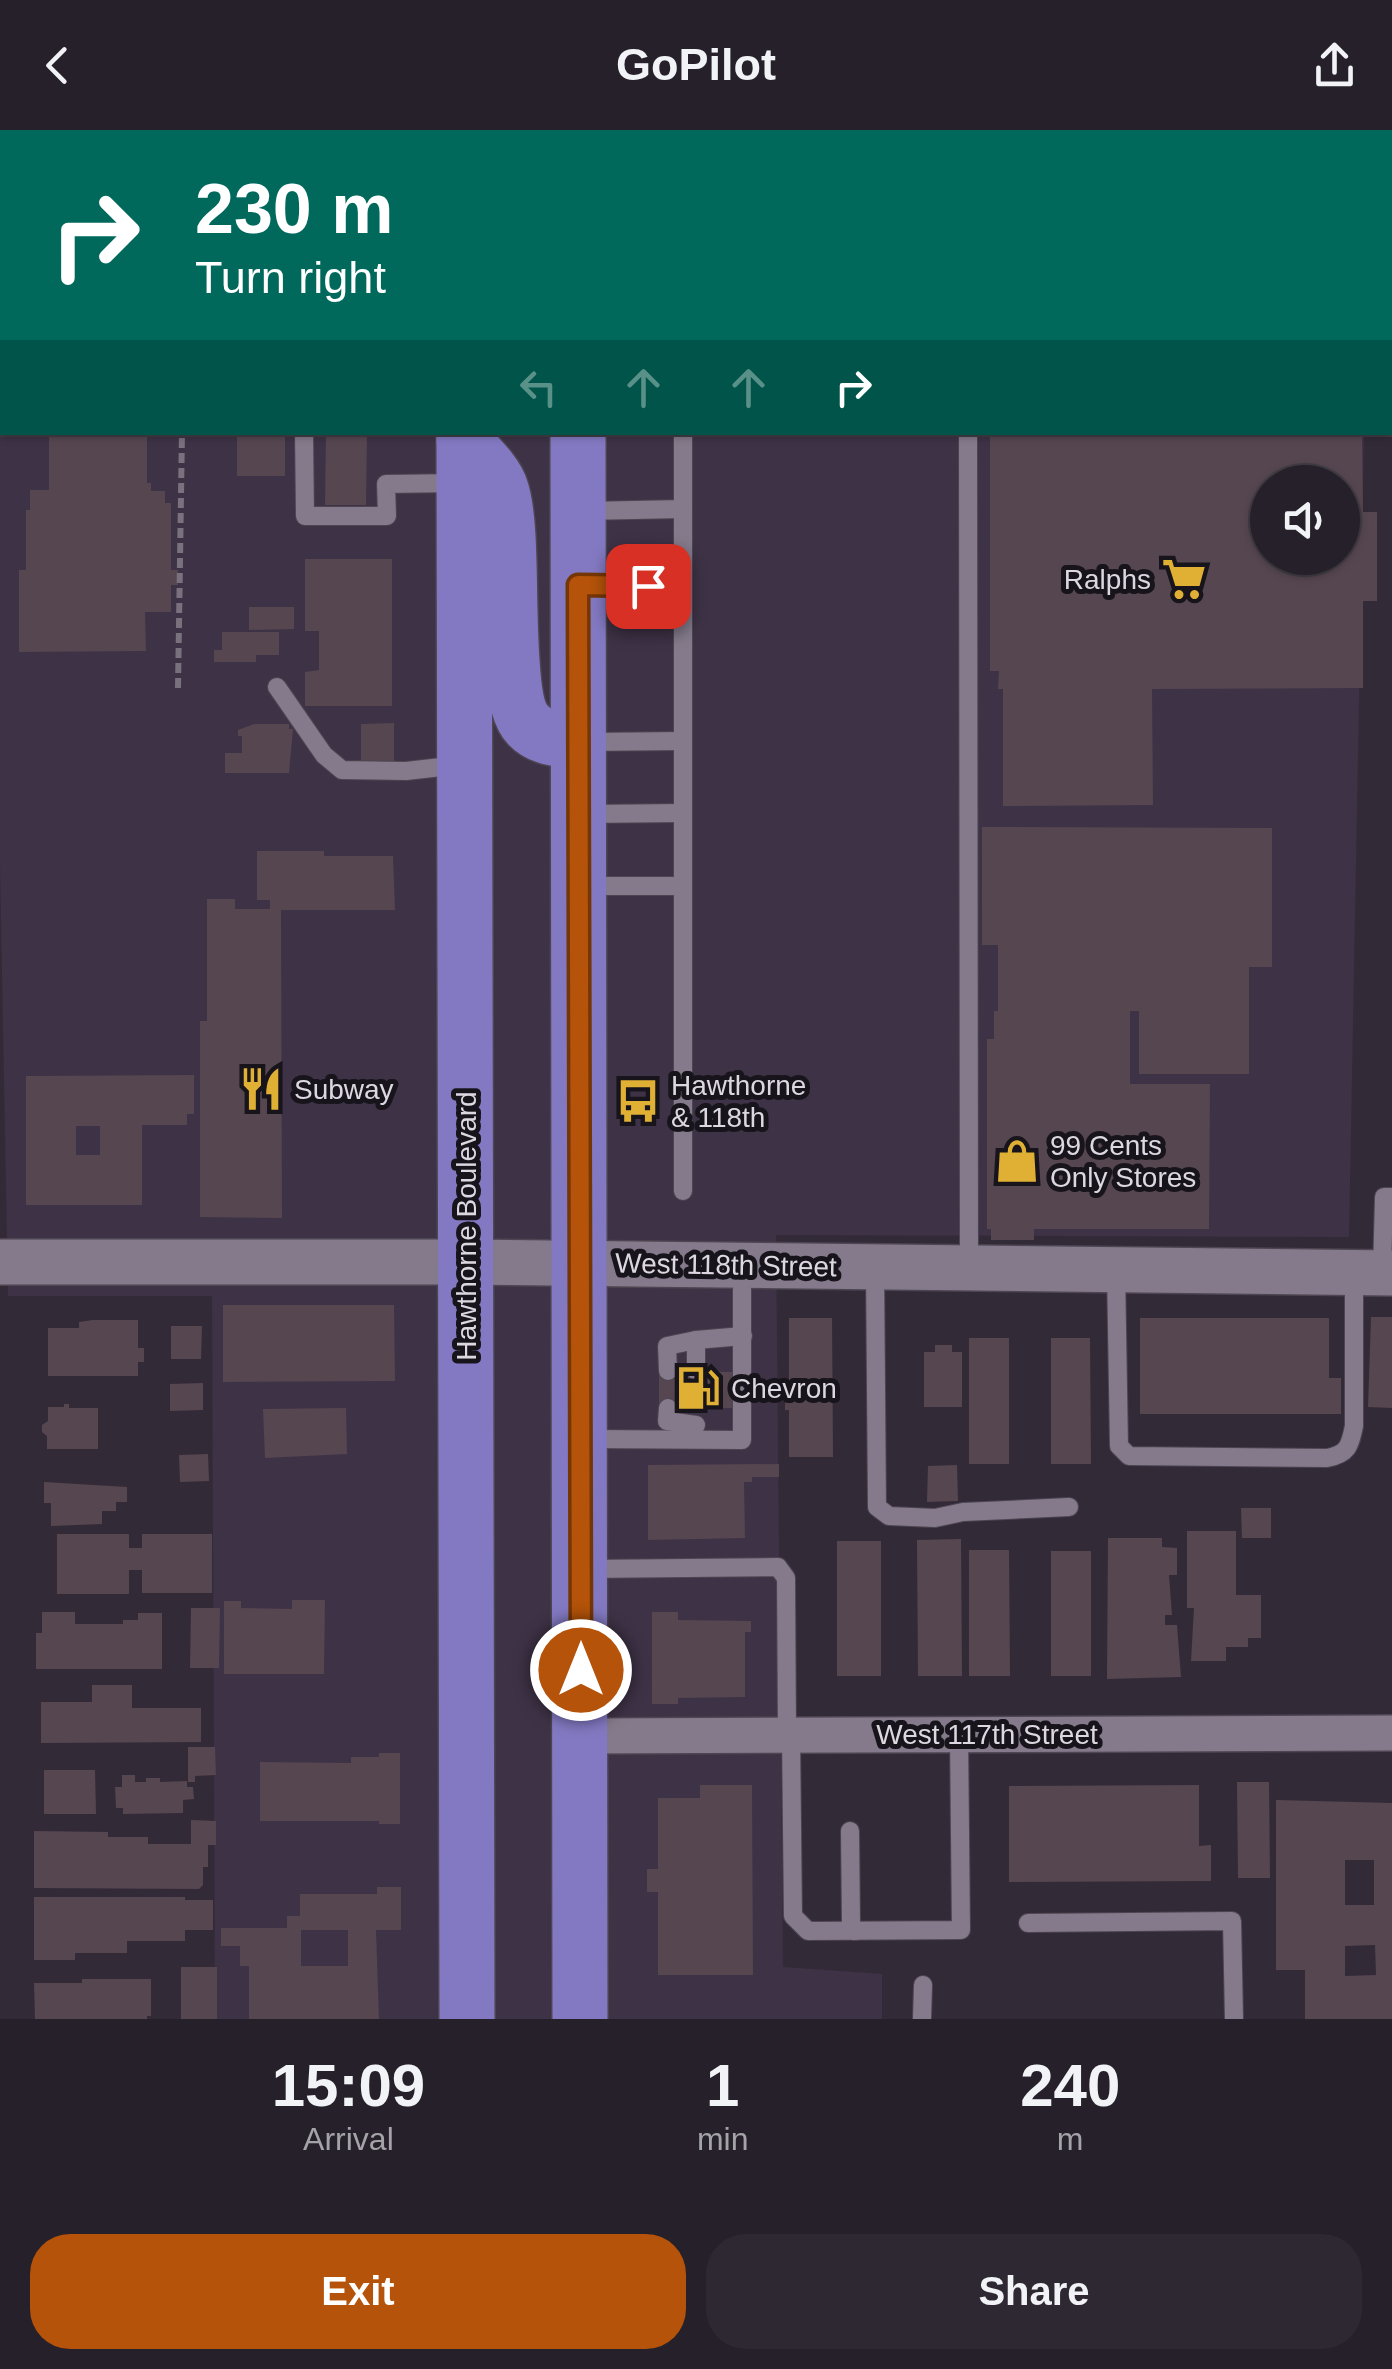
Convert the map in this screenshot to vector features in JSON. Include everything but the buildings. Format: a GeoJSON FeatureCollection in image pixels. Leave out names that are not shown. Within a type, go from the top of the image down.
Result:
{"type":"FeatureCollection","features":[{"type":"Feature","properties":{"kind":"main road"},"geometry":{"type":"LineString","coordinates":[[578,435],[580,2019]]}},
{"type":"Feature","properties":{"kind":"main road"},"geometry":{"type":"LineString","coordinates":[[464,452],[501,486],[508,540],[513,680],[524,723],[546,738],[577,742]]}},
{"type":"Feature","properties":{"kind":"main road","name":"Hawthorne Boulevard"},"geometry":{"type":"LineString","coordinates":[[464,452],[466,2019]]}},
{"type":"Feature","properties":{"kind":"street","name":"West 118th Street"},"geometry":{"type":"LineString","coordinates":[[0,1262],[466,1262],[1376,1272]]}},
{"type":"Feature","properties":{"kind":"street","name":"West 117th Street"},"geometry":{"type":"LineString","coordinates":[[582,1736],[1392,1733]]}},
{"type":"Feature","properties":{"kind":"lane"},"geometry":{"type":"LineString","coordinates":[[304,435],[304,516],[387,516],[386,484],[464,452]]}},
{"type":"Feature","properties":{"kind":"lane"},"geometry":{"type":"LineString","coordinates":[[683,435],[683,1191]]}},
{"type":"Feature","properties":{"kind":"lane"},"geometry":{"type":"LineString","coordinates":[[968,435],[969,1268]]}},
{"type":"Feature","properties":{"kind":"lane"},"geometry":{"type":"LineString","coordinates":[[578,511],[683,509]]}},
{"type":"Feature","properties":{"kind":"lane"},"geometry":{"type":"LineString","coordinates":[[578,585],[683,586]]}},
{"type":"Feature","properties":{"kind":"lane"},"geometry":{"type":"LineString","coordinates":[[277,686],[324,755],[342,770],[464,765]]}},
{"type":"Feature","properties":{"kind":"lane"},"geometry":{"type":"LineString","coordinates":[[577,742],[683,741]]}},
{"type":"Feature","properties":{"kind":"lane"},"geometry":{"type":"LineString","coordinates":[[578,814],[683,813]]}},
{"type":"Feature","properties":{"kind":"lane"},"geometry":{"type":"LineString","coordinates":[[579,886],[683,886]]}},
{"type":"Feature","properties":{"kind":"lane"},"geometry":{"type":"LineString","coordinates":[[1116,1269],[1119,1446],[1128,1456],[1342,1455],[1350,1447],[1354,1426],[1384,1197],[1392,1197]]}},
{"type":"Feature","properties":{"kind":"lane"},"geometry":{"type":"LineString","coordinates":[[668,1408],[667,1421],[696,1424],[742,1440],[742,1266]]}},
{"type":"Feature","properties":{"kind":"lane"},"geometry":{"type":"LineString","coordinates":[[875,1266],[876,1507],[889,1516],[935,1518],[963,1512],[1069,1507]]}},
{"type":"Feature","properties":{"kind":"lane"},"geometry":{"type":"LineString","coordinates":[[668,1371],[667,1346],[743,1336]]}},
{"type":"Feature","properties":{"kind":"lane"},"geometry":{"type":"LineString","coordinates":[[696,1340],[696,1371]]}},
{"type":"Feature","properties":{"kind":"lane"},"geometry":{"type":"LineString","coordinates":[[580,1439],[696,1424]]}},
{"type":"Feature","properties":{"kind":"lane"},"geometry":{"type":"LineString","coordinates":[[581,1570],[778,1567],[786,1578],[793,1916],[808,1930],[961,1930],[960,1734]]}},
{"type":"Feature","properties":{"kind":"lane"},"geometry":{"type":"LineString","coordinates":[[850,1831],[851,1924],[855,1930]]}},
{"type":"Feature","properties":{"kind":"lane"},"geometry":{"type":"LineString","coordinates":[[1028,1923],[1232,1921],[1234,2019]]}},
{"type":"Feature","properties":{"kind":"lane"},"geometry":{"type":"LineString","coordinates":[[922,2019],[923,1985]]}},
{"type":"Feature","properties":{"kind":"path"},"geometry":{"type":"LineString","coordinates":[[178,688],[182,435]]}},
{"type":"Feature","properties":{"kind":"shaded area"},"geometry":{"type":"Polygon","coordinates":[[[0,435],[1364,435],[1349,1237],[776,1235],[783,1967],[882,1974],[882,2019],[215,2019],[212,1296],[8,1296],[0,865],[0,435]]]}},
{"type":"Feature","properties":{"kind":"place","name":"Ralphs"},"geometry":{"type":"Point","coordinates":[1184,579]}},
{"type":"Feature","properties":{"kind":"place","name":"Subway"},"geometry":{"type":"Point","coordinates":[261,1089]}},
{"type":"Feature","properties":{"kind":"place","name":"Hawthorne & 118th"},"geometry":{"type":"Point","coordinates":[638,1101]}},
{"type":"Feature","properties":{"kind":"place","name":"99 Cents Only Stores"},"geometry":{"type":"Point","coordinates":[1017,1161]}},
{"type":"Feature","properties":{"kind":"place","name":"Chevron"},"geometry":{"type":"Point","coordinates":[698,1388]}},
{"type":"Feature","properties":{"kind":"route"},"geometry":{"type":"LineString","coordinates":[[581,1670],[578,585],[648,586]]}}]}
